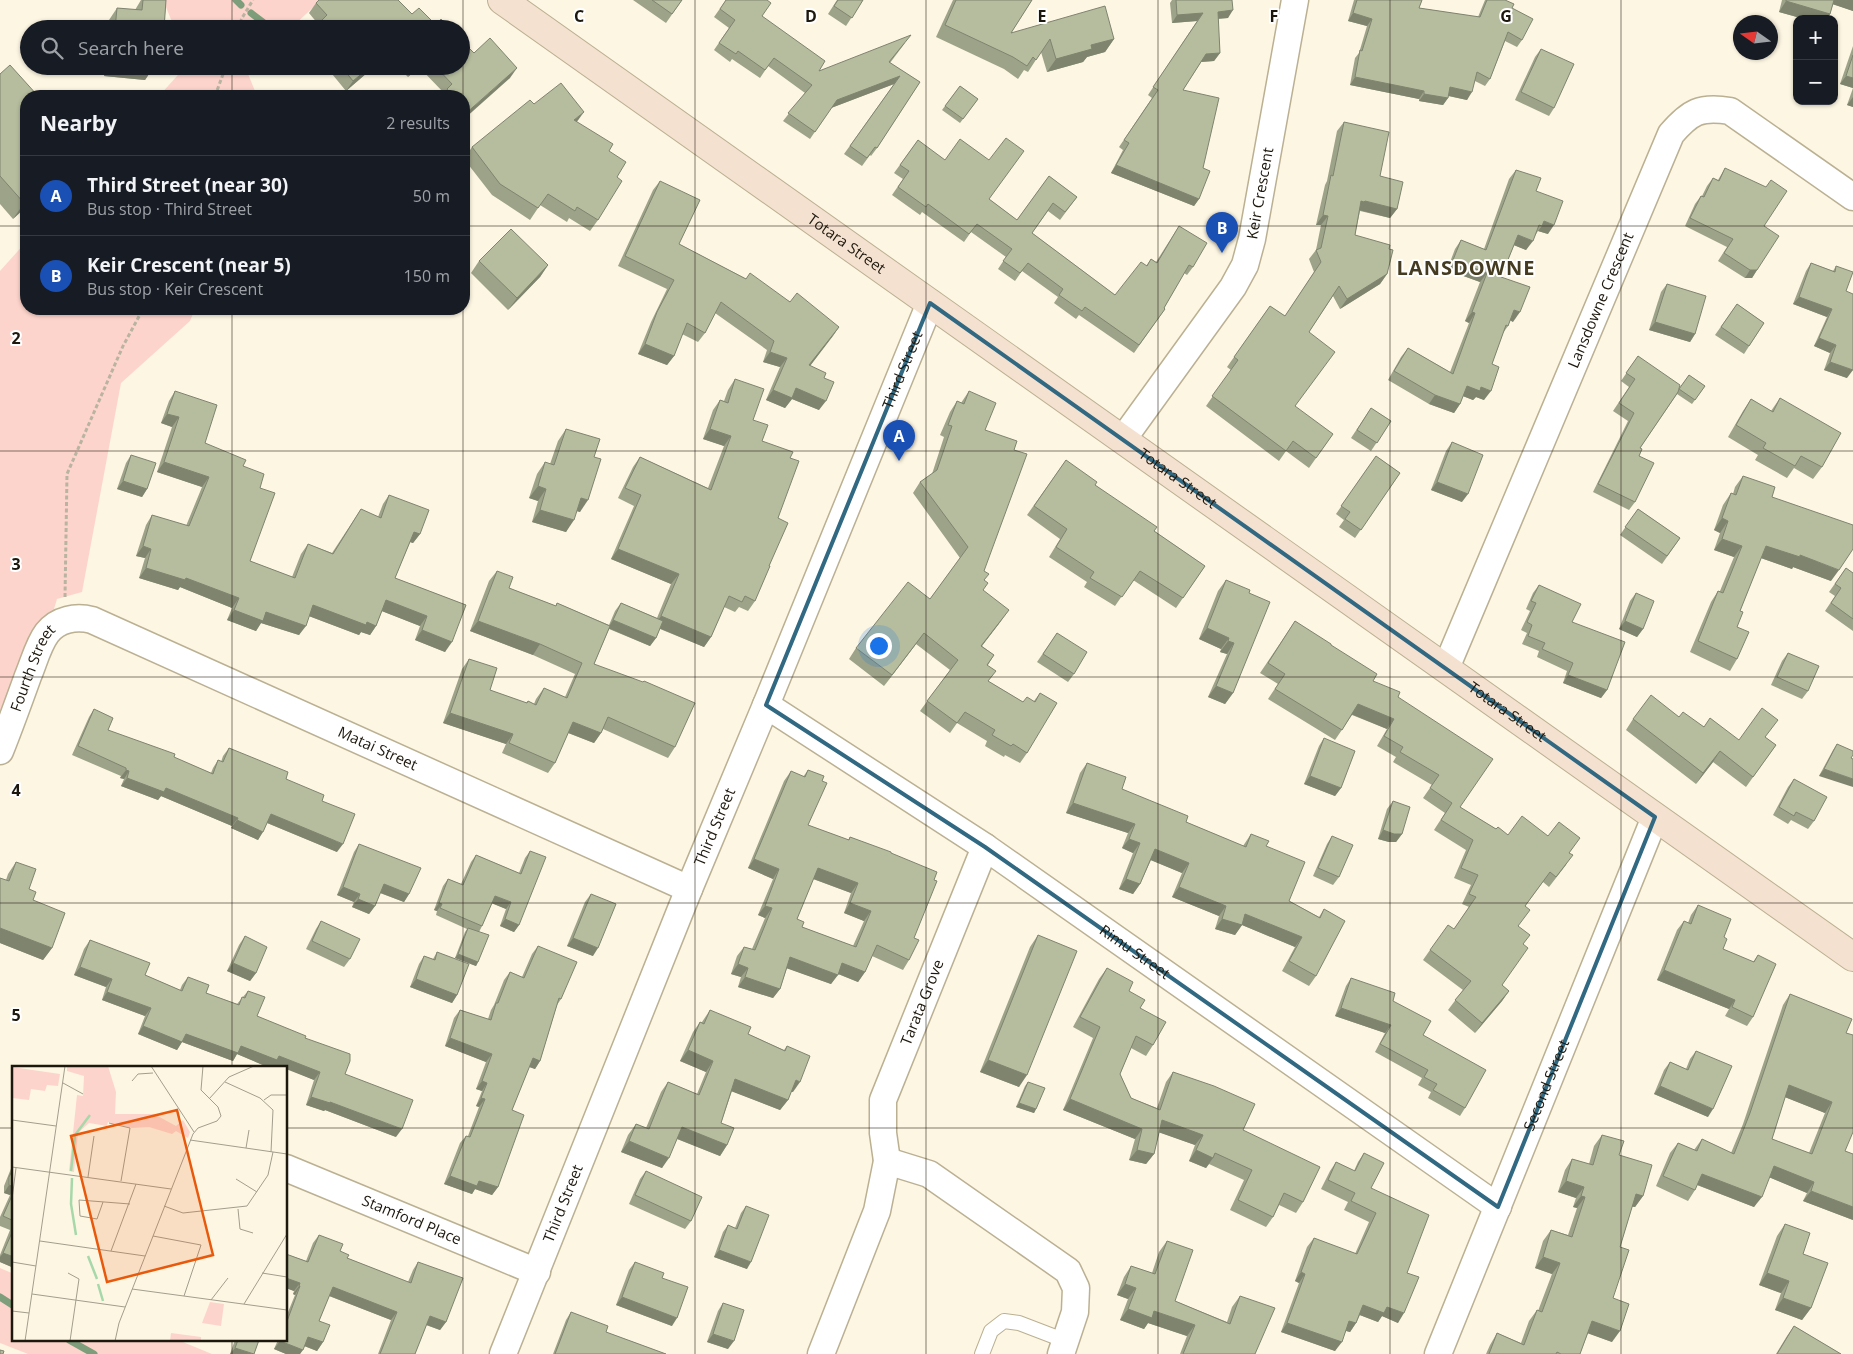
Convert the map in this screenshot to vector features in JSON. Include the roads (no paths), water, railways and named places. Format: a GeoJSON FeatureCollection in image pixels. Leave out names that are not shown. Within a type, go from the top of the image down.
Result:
{"type":"FeatureCollection","features":[{"type":"Feature","properties":{"kind":"street","name":"Totara Street"},"geometry":{"type":"LineString","coordinates":[[502,0],[1853,957]]}},
{"type":"Feature","properties":{"kind":"street","name":"Keir Crescent"},"geometry":{"type":"LineString","coordinates":[[1124,439],[1232,287],[1244,266],[1252,239],[1294,0]]}},
{"type":"Feature","properties":{"kind":"street","name":"Lansdowne Crescent"},"geometry":{"type":"LineString","coordinates":[[1446,668],[1671,134],[1685,118],[1699,111],[1714,108],[1730,111],[1853,197]]}},
{"type":"Feature","properties":{"kind":"street","name":"Third Street"},"geometry":{"type":"LineString","coordinates":[[504,1354],[689,890],[930,303]]}},
{"type":"Feature","properties":{"kind":"street","name":"Matai Street"},"geometry":{"type":"LineString","coordinates":[[65,620],[83,618],[92,620],[689,890]]}},
{"type":"Feature","properties":{"kind":"street","name":"Fourth Street"},"geometry":{"type":"LineString","coordinates":[[0,751],[41,644],[51,630],[65,620]]}},
{"type":"Feature","properties":{"kind":"street","name":"Rimu Street"},"geometry":{"type":"LineString","coordinates":[[766,705],[985,847],[1498,1207]]}},
{"type":"Feature","properties":{"kind":"street","name":"Second Street"},"geometry":{"type":"LineString","coordinates":[[1438,1354],[1656,816]]}},
{"type":"Feature","properties":{"kind":"street","name":"Tarata Grove"},"geometry":{"type":"LineString","coordinates":[[821,1354],[877,1211],[887,1161],[883,1133],[883,1100],[985,847]]}},
{"type":"Feature","properties":{"kind":"street"},"geometry":{"type":"LineString","coordinates":[[887,1161],[929,1174],[1068,1272],[1076,1288],[1076,1312],[1064,1347]]}},
{"type":"Feature","properties":{"kind":"street","name":"Stamford Place"},"geometry":{"type":"LineString","coordinates":[[288,1169],[537,1272]]}},
{"type":"Feature","properties":{"kind":"lane"},"geometry":{"type":"LineString","coordinates":[[982,1354],[991,1331],[1004,1322],[1018,1323],[1064,1347]]}},
{"type":"Feature","properties":{"kind":"waterway"},"geometry":{"type":"LineString","coordinates":[[236,0],[241,5]]}},
{"type":"Feature","properties":{"kind":"waterway"},"geometry":{"type":"LineString","coordinates":[[251,13],[260,20]]}},
{"type":"Feature","properties":{"kind":"waterway"},"geometry":{"type":"LineString","coordinates":[[0,1297],[12,1305]]}},
{"type":"Feature","properties":{"kind":"waterway"},"geometry":{"type":"LineString","coordinates":[[73,1342],[94,1354]]}},
{"type":"Feature","properties":{"kind":"place","name":"Keir Crescent (near 5)"},"geometry":{"type":"Point","coordinates":[1222,253]}},
{"type":"Feature","properties":{"kind":"place","name":"Third Street (near 30)"},"geometry":{"type":"Point","coordinates":[899,461]}},
{"type":"Feature","properties":{"kind":"district","name":"LANSDOWNE"},"geometry":{"type":"Point","coordinates":[1466,268]}}]}
